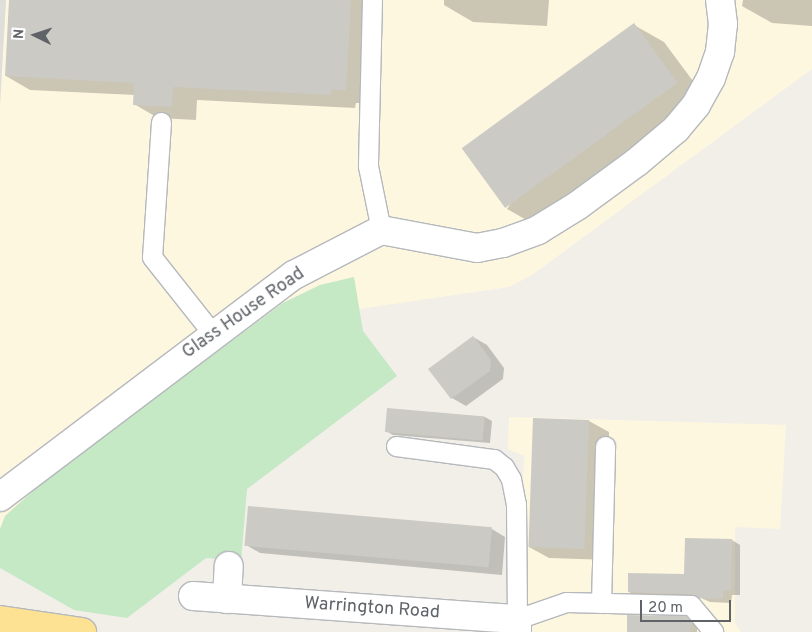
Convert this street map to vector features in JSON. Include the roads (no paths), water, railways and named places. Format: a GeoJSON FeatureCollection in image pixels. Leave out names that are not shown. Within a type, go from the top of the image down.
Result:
{"type":"FeatureCollection","features":[{"type":"Feature","properties":{"kind":"highway"},"geometry":{"type":"LineString","coordinates":[[1,619],[82,632]]}},
{"type":"Feature","properties":{"kind":"street"},"geometry":{"type":"LineString","coordinates":[[381,230],[477,248],[503,243],[538,230],[577,206],[650,151],[676,128],[696,105],[711,78],[720,52],[722,24],[720,0]]}},
{"type":"Feature","properties":{"kind":"street","name":"Glass House Road"},"geometry":{"type":"LineString","coordinates":[[0,497],[213,334],[294,275],[381,230]]}},
{"type":"Feature","properties":{"kind":"street"},"geometry":{"type":"LineString","coordinates":[[227,599],[229,566]]}},
{"type":"Feature","properties":{"kind":"street","name":"Warrington Road"},"geometry":{"type":"LineString","coordinates":[[193,596],[517,625]]}},
{"type":"Feature","properties":{"kind":"lane"},"geometry":{"type":"LineString","coordinates":[[372,0],[368,166],[381,230]]}},
{"type":"Feature","properties":{"kind":"lane"},"geometry":{"type":"LineString","coordinates":[[161,122],[152,257],[213,334]]}},
{"type":"Feature","properties":{"kind":"lane"},"geometry":{"type":"LineString","coordinates":[[396,446],[494,459],[504,467],[511,479],[516,504],[517,625],[566,602],[691,606],[714,632]]}},
{"type":"Feature","properties":{"kind":"lane"},"geometry":{"type":"LineString","coordinates":[[601,603],[604,446]]}}]}
